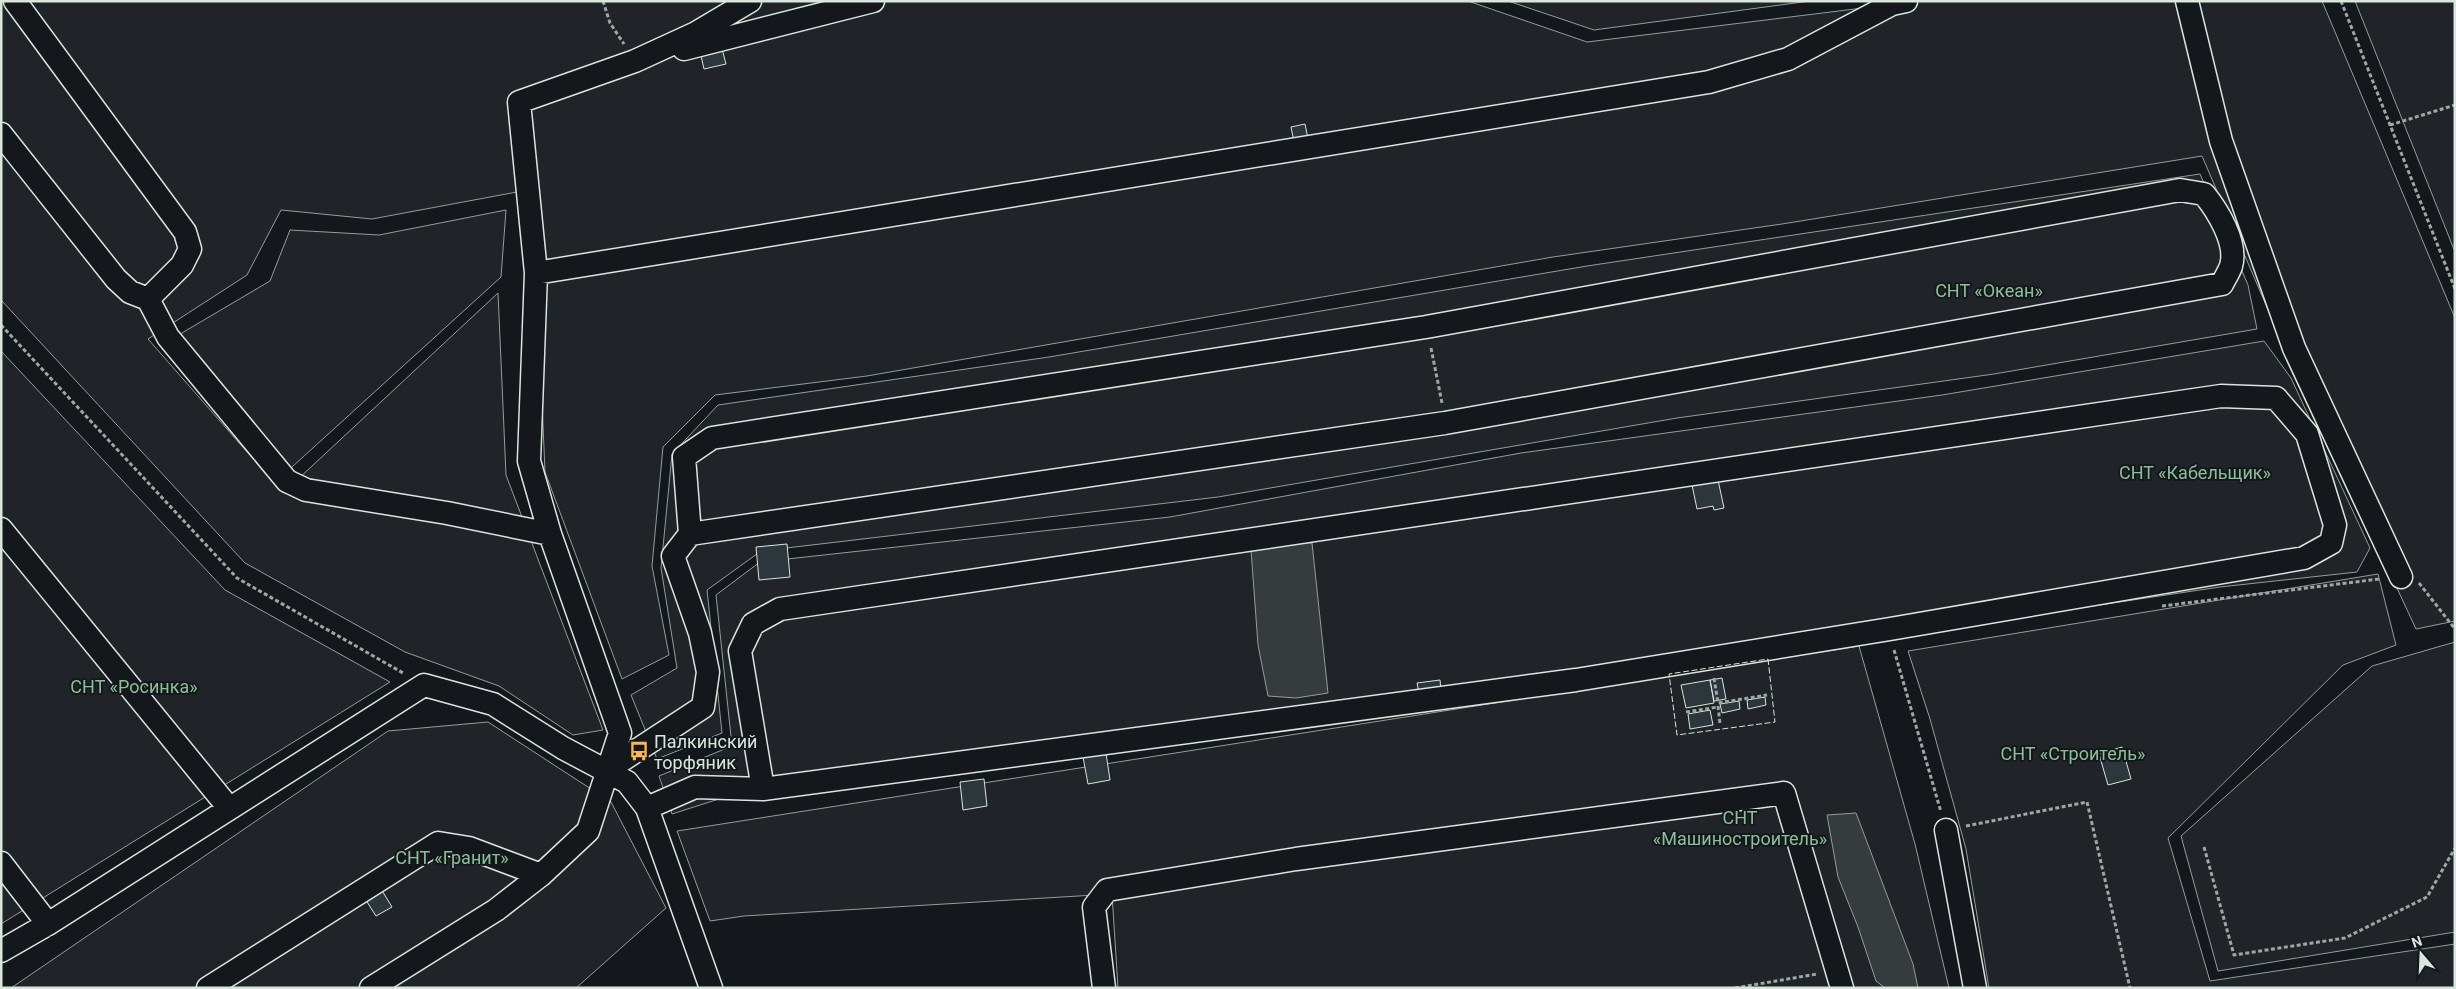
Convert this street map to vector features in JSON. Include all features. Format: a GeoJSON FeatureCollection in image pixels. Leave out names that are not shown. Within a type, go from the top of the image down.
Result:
{"type":"FeatureCollection","features":[{"type":"Feature","properties":{"kind":"street"},"geometry":{"type":"LineString","coordinates":[[15,1],[185,232],[190,249],[182,265],[148,299]]}},
{"type":"Feature","properties":{"kind":"street"},"geometry":{"type":"LineString","coordinates":[[371,988],[496,910],[542,876],[588,830],[620,733],[550,534],[529,462],[536,272],[519,102],[635,61],[696,33],[750,1]]}},
{"type":"Feature","properties":{"kind":"street"},"geometry":{"type":"LineString","coordinates":[[635,61],[873,1]]}},
{"type":"Feature","properties":{"kind":"street"},"geometry":{"type":"LineString","coordinates":[[536,272],[1709,82],[1788,59],[1892,4],[1906,1]]}},
{"type":"Feature","properties":{"kind":"street"},"geometry":{"type":"LineString","coordinates":[[2186,1],[2221,141],[2294,348],[2401,577]]}},
{"type":"Feature","properties":{"kind":"street"},"geometry":{"type":"LineString","coordinates":[[1,134],[116,279],[130,292],[148,299],[168,337],[287,481],[306,490],[446,513],[550,534]]}},
{"type":"Feature","properties":{"kind":"street"},"geometry":{"type":"LineString","coordinates":[[607,770],[703,708],[708,672],[700,633],[673,556],[690,534],[684,457],[712,438],[1426,327],[2180,190],[2204,194],[2218,213],[2230,243],[2232,264],[2222,284],[1446,423],[690,534]]}},
{"type":"Feature","properties":{"kind":"street"},"geometry":{"type":"LineString","coordinates":[[647,808],[695,787],[763,789],[1576,680],[1890,629],[2304,558],[2331,543],[2335,525],[2307,434],[2276,398],[2221,396],[780,609],[754,624],[740,651],[763,789]]}},
{"type":"Feature","properties":{"kind":"street"},"geometry":{"type":"LineString","coordinates":[[1,529],[229,808]]}},
{"type":"Feature","properties":{"kind":"street"},"geometry":{"type":"LineString","coordinates":[[1,951],[48,924],[424,685],[493,704],[563,748],[627,782],[647,808],[711,988]]}},
{"type":"Feature","properties":{"kind":"street"},"geometry":{"type":"LineString","coordinates":[[1104,988],[1094,907],[1107,890],[1296,859],[1784,793],[1840,979]]}},
{"type":"Feature","properties":{"kind":"street"},"geometry":{"type":"LineString","coordinates":[[1946,830],[1974,988]]}},
{"type":"Feature","properties":{"kind":"street"},"geometry":{"type":"LineString","coordinates":[[208,988],[438,843],[469,848],[542,876]]}},
{"type":"Feature","properties":{"kind":"street"},"geometry":{"type":"LineString","coordinates":[[1,862],[48,924]]}},
{"type":"Feature","properties":{"kind":"path"},"geometry":{"type":"LineString","coordinates":[[603,1],[610,23],[635,61]]}},
{"type":"Feature","properties":{"kind":"path"},"geometry":{"type":"LineString","coordinates":[[2341,1],[2455,289]]}},
{"type":"Feature","properties":{"kind":"path"},"geometry":{"type":"LineString","coordinates":[[2390,125],[2455,105]]}},
{"type":"Feature","properties":{"kind":"path"},"geometry":{"type":"LineString","coordinates":[[1,325],[237,578],[424,685]]}},
{"type":"Feature","properties":{"kind":"path"},"geometry":{"type":"LineString","coordinates":[[1426,327],[1438,373],[1446,423]]}},
{"type":"Feature","properties":{"kind":"path"},"geometry":{"type":"LineString","coordinates":[[2160,606],[2401,577],[2422,584],[2455,629]]}},
{"type":"Feature","properties":{"kind":"path"},"geometry":{"type":"LineString","coordinates":[[1903,646],[1894,648],[1946,830],[2087,802],[2130,988]]}},
{"type":"Feature","properties":{"kind":"path"},"geometry":{"type":"LineString","coordinates":[[1714,676],[1720,724]]}},
{"type":"Feature","properties":{"kind":"path"},"geometry":{"type":"LineString","coordinates":[[1686,712],[1767,695]]}},
{"type":"Feature","properties":{"kind":"path"},"geometry":{"type":"LineString","coordinates":[[2204,848],[2234,955],[2345,938],[2427,897],[2455,848]]}},
{"type":"Feature","properties":{"kind":"path"},"geometry":{"type":"LineString","coordinates":[[1735,988],[1840,979]]}},
{"type":"Feature","properties":{"kind":"green space"},"geometry":{"type":"Polygon","coordinates":[[[1,1],[1468,1],[1587,42],[1920,1],[2322,1],[2455,318],[2455,621],[2416,629],[2272,319],[2202,156],[1782,224],[1553,257],[867,376],[715,395],[663,447],[652,566],[669,655],[622,679],[545,472],[533,189],[372,219],[281,210],[247,275],[148,339],[283,493],[498,293],[506,475],[603,730],[573,735],[499,686],[405,652],[245,563],[1,300],[1,1]]]}},
{"type":"Feature","properties":{"kind":"green space"},"geometry":{"type":"Polygon","coordinates":[[[1508,1],[1810,1],[1594,30],[1508,1]]]}},
{"type":"Feature","properties":{"kind":"green space"},"geometry":{"type":"Polygon","coordinates":[[[2355,1],[2455,1],[2455,252],[2355,1]]]}},
{"type":"Feature","properties":{"kind":"green space","name":"СНТ «Океан»"},"geometry":{"type":"Polygon","coordinates":[[[2200,174],[2248,285],[2257,329],[1994,374],[1677,418],[1218,497],[761,551],[707,590],[722,733],[657,759],[631,695],[677,668],[661,568],[672,454],[718,405],[1049,357],[1587,266],[2200,174]]]}},
{"type":"Feature","properties":{"kind":"green space"},"geometry":{"type":"Polygon","coordinates":[[[506,210],[501,277],[281,477],[170,340],[270,281],[290,230],[379,235],[506,210]]]}},
{"type":"Feature","properties":{"kind":"green space","name":"СНТ «Кабельщик»"},"geometry":{"type":"Polygon","coordinates":[[[2264,341],[2291,378],[2370,548],[2357,572],[2220,587],[1931,630],[778,780],[672,814],[659,776],[732,746],[716,595],[760,562],[1170,517],[1521,453],[1942,395],[2264,341]]]}},
{"type":"Feature","properties":{"kind":"green space","name":"СНТ «Росинка»"},"geometry":{"type":"Polygon","coordinates":[[[1,351],[225,590],[390,682],[1,924],[1,351]]]}},
{"type":"Feature","properties":{"kind":"green space","name":"СНТ «Строитель»"},"geometry":{"type":"Polygon","coordinates":[[[2378,574],[2396,645],[2343,665],[2168,838],[2210,981],[2455,944],[2455,988],[1989,988],[1966,849],[1930,719],[1908,651],[2378,574]]]}},
{"type":"Feature","properties":{"kind":"green space"},"geometry":{"type":"Polygon","coordinates":[[[2455,642],[2455,932],[2218,971],[2181,836],[2372,666],[2455,642]]]}},
{"type":"Feature","properties":{"kind":"green space","name":"СНТ «Машиностроитель»"},"geometry":{"type":"Polygon","coordinates":[[[1859,646],[1915,844],[1949,988],[1118,988],[1112,894],[744,916],[710,921],[677,831],[1859,646]]]}},
{"type":"Feature","properties":{"kind":"green space","name":"СНТ «Гранит»"},"geometry":{"type":"Polygon","coordinates":[[[488,722],[611,802],[666,908],[576,988],[11,988],[388,731],[488,722]]]}},
{"type":"Feature","properties":{"kind":"shaded area"},"geometry":{"type":"Polygon","coordinates":[[[1293,542],[1312,543],[1328,693],[1296,698],[1268,696],[1258,645],[1251,550],[1293,542]]]}},
{"type":"Feature","properties":{"kind":"shaded area"},"geometry":{"type":"Polygon","coordinates":[[[1856,813],[1913,964],[1918,988],[1885,988],[1876,981],[1858,927],[1838,877],[1827,815],[1856,813]]]}},
{"type":"Feature","properties":{"kind":"building"},"geometry":{"type":"Polygon","coordinates":[[[721,45],[726,64],[704,69],[700,51],[721,45]]]}},
{"type":"Feature","properties":{"kind":"building"},"geometry":{"type":"Polygon","coordinates":[[[1305,124],[1308,139],[1294,142],[1291,127],[1305,124]]]}},
{"type":"Feature","properties":{"kind":"building"},"geometry":{"type":"Polygon","coordinates":[[[1718,480],[1724,508],[1714,510],[1713,506],[1697,509],[1692,485],[1718,480]]]}},
{"type":"Feature","properties":{"kind":"building"},"geometry":{"type":"Polygon","coordinates":[[[787,544],[790,577],[759,580],[756,547],[787,544]]]}},
{"type":"Feature","properties":{"kind":"building"},"geometry":{"type":"Polygon","coordinates":[[[1722,678],[1726,699],[1714,701],[1710,680],[1722,678]]]}},
{"type":"Feature","properties":{"kind":"building"},"geometry":{"type":"Polygon","coordinates":[[[1440,680],[1441,690],[1419,693],[1417,683],[1440,680]]]}},
{"type":"Feature","properties":{"kind":"building"},"geometry":{"type":"Polygon","coordinates":[[[1710,680],[1714,703],[1686,708],[1681,685],[1710,680]]]}},
{"type":"Feature","properties":{"kind":"building"},"geometry":{"type":"Polygon","coordinates":[[[1765,697],[1766,705],[1748,709],[1747,700],[1765,697]]]}},
{"type":"Feature","properties":{"kind":"building"},"geometry":{"type":"Polygon","coordinates":[[[1739,701],[1740,709],[1722,713],[1720,704],[1739,701]]]}},
{"type":"Feature","properties":{"kind":"building"},"geometry":{"type":"Polygon","coordinates":[[[1710,710],[1713,725],[1690,729],[1688,714],[1710,710]]]}},
{"type":"Feature","properties":{"kind":"building"},"geometry":{"type":"Polygon","coordinates":[[[2122,747],[2131,779],[2108,785],[2099,754],[2122,747]]]}},
{"type":"Feature","properties":{"kind":"building"},"geometry":{"type":"Polygon","coordinates":[[[1106,753],[1110,780],[1088,784],[1083,757],[1106,753]]]}},
{"type":"Feature","properties":{"kind":"building"},"geometry":{"type":"Polygon","coordinates":[[[984,779],[987,806],[963,810],[960,782],[984,779]]]}},
{"type":"Feature","properties":{"kind":"building"},"geometry":{"type":"Polygon","coordinates":[[[378,884],[392,907],[376,916],[362,894],[378,884]]]}},
{"type":"Feature","properties":{"kind":"fence"},"geometry":{"type":"LineString","coordinates":[[1768,659],[1775,722],[1677,735],[1669,674],[1768,659]]}},
{"type":"Feature","properties":{"kind":"place","name":"Палкинский торфяник"},"geometry":{"type":"Point","coordinates":[639,751]}}]}
